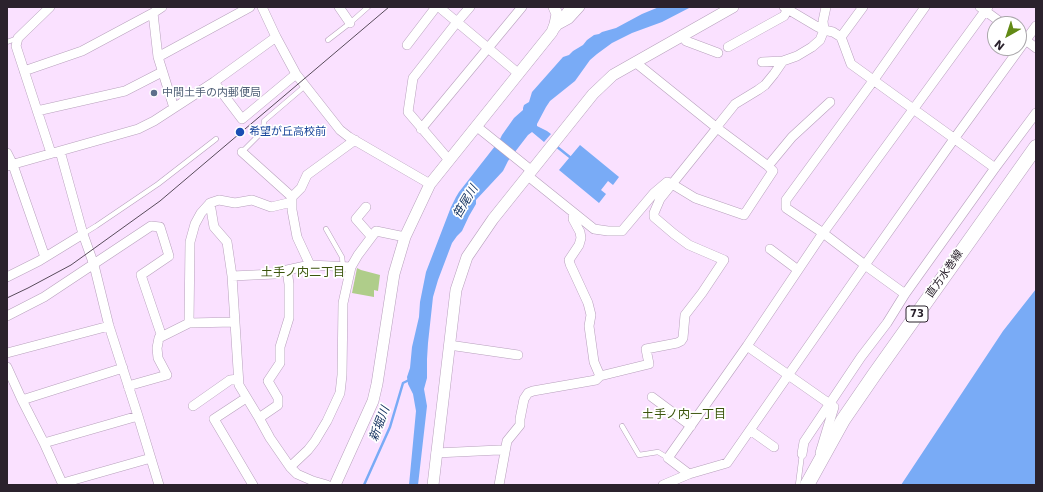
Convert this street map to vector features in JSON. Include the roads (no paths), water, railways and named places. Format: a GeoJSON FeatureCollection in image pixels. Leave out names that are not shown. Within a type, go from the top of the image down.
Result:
{"type":"FeatureCollection","features":[{"type":"Feature","properties":{"kind":"main road","name":"直方水巻線"},"geometry":{"type":"LineString","coordinates":[[810,479],[844,420],[870,381],[1036,147]]}},
{"type":"Feature","properties":{"kind":"street"},"geometry":{"type":"LineString","coordinates":[[50,7],[18,38],[16,46],[37,111],[56,152],[94,265],[109,326],[159,485]]}},
{"type":"Feature","properties":{"kind":"street"},"geometry":{"type":"LineString","coordinates":[[24,71],[82,51],[162,7]]}},
{"type":"Feature","properties":{"kind":"street"},"geometry":{"type":"LineString","coordinates":[[158,57],[250,7]]}},
{"type":"Feature","properties":{"kind":"street"},"geometry":{"type":"LineString","coordinates":[[262,7],[296,74],[340,130],[349,137],[430,184]]}},
{"type":"Feature","properties":{"kind":"street"},"geometry":{"type":"LineString","coordinates":[[340,7],[350,23]]}},
{"type":"Feature","properties":{"kind":"street"},"geometry":{"type":"LineString","coordinates":[[407,45],[437,7],[519,74]]}},
{"type":"Feature","properties":{"kind":"street"},"geometry":{"type":"LineString","coordinates":[[448,160],[408,112],[413,78],[470,7]]}},
{"type":"Feature","properties":{"kind":"street"},"geometry":{"type":"LineString","coordinates":[[422,129],[522,7]]}},
{"type":"Feature","properties":{"kind":"street"},"geometry":{"type":"LineString","coordinates":[[554,7],[557,14],[555,28]]}},
{"type":"Feature","properties":{"kind":"street"},"geometry":{"type":"LineString","coordinates":[[335,485],[372,401],[377,384],[394,274],[405,237],[430,184],[448,160],[478,128],[570,7]]}},
{"type":"Feature","properties":{"kind":"street"},"geometry":{"type":"LineString","coordinates":[[555,28],[569,19],[580,7]]}},
{"type":"Feature","properties":{"kind":"street"},"geometry":{"type":"LineString","coordinates":[[433,485],[456,290],[467,257],[528,171],[593,94],[614,75],[733,7]]}},
{"type":"Feature","properties":{"kind":"street"},"geometry":{"type":"LineString","coordinates":[[762,62],[783,61],[797,56],[812,47],[820,40],[824,30],[823,21],[826,7]]}},
{"type":"Feature","properties":{"kind":"street"},"geometry":{"type":"LineString","coordinates":[[841,36],[863,7]]}},
{"type":"Feature","properties":{"kind":"street"},"geometry":{"type":"LineString","coordinates":[[905,294],[823,233],[786,208],[786,200],[926,7]]}},
{"type":"Feature","properties":{"kind":"street"},"geometry":{"type":"LineString","coordinates":[[728,46],[784,16],[786,8],[824,30],[841,36],[851,64],[995,168]]}},
{"type":"Feature","properties":{"kind":"street"},"geometry":{"type":"LineString","coordinates":[[689,474],[668,458],[747,346],[823,233],[914,109],[984,8],[994,16]]}},
{"type":"Feature","properties":{"kind":"street"},"geometry":{"type":"LineString","coordinates":[[153,13],[158,57],[174,108]]}},
{"type":"Feature","properties":{"kind":"street"},"geometry":{"type":"LineString","coordinates":[[1027,34],[1036,26]]}},
{"type":"Feature","properties":{"kind":"street"},"geometry":{"type":"LineString","coordinates":[[682,35],[686,41],[718,53]]}},
{"type":"Feature","properties":{"kind":"street"},"geometry":{"type":"LineString","coordinates":[[10,165],[138,129],[154,121],[214,82],[276,37]]}},
{"type":"Feature","properties":{"kind":"street"},"geometry":{"type":"LineString","coordinates":[[1027,42],[1036,48]]}},
{"type":"Feature","properties":{"kind":"street"},"geometry":{"type":"LineString","coordinates":[[663,485],[689,474],[727,463],[954,139],[1010,56]]}},
{"type":"Feature","properties":{"kind":"street"},"geometry":{"type":"LineString","coordinates":[[499,485],[508,441],[520,425],[524,399],[528,393],[596,380],[600,376],[649,364],[646,349],[681,341],[683,338],[685,315],[724,260],[689,244],[674,234],[654,217],[654,213],[660,199],[735,104],[765,85],[783,61]]}},
{"type":"Feature","properties":{"kind":"street"},"geometry":{"type":"LineString","coordinates":[[478,128],[594,229],[622,231],[654,194],[667,182],[695,198],[744,215],[774,171],[717,128],[635,62]]}},
{"type":"Feature","properties":{"kind":"street"},"geometry":{"type":"LineString","coordinates":[[37,111],[125,91],[162,72]]}},
{"type":"Feature","properties":{"kind":"street"},"geometry":{"type":"LineString","coordinates":[[214,82],[242,119],[296,74]]}},
{"type":"Feature","properties":{"kind":"street"},"geometry":{"type":"LineString","coordinates":[[768,166],[792,137],[830,102]]}},
{"type":"Feature","properties":{"kind":"street"},"geometry":{"type":"LineString","coordinates":[[802,454],[804,442],[861,357],[887,323],[905,294],[1036,113]]}},
{"type":"Feature","properties":{"kind":"street"},"geometry":{"type":"LineString","coordinates":[[190,323],[190,242],[195,224],[201,213],[210,203],[219,200],[235,203],[252,200],[271,207],[292,200],[301,188],[307,175],[355,140]]}},
{"type":"Feature","properties":{"kind":"street"},"geometry":{"type":"LineString","coordinates":[[242,152],[292,200],[292,210],[297,237],[310,265]]}},
{"type":"Feature","properties":{"kind":"street"},"geometry":{"type":"LineString","coordinates":[[7,153],[10,165],[46,257]]}},
{"type":"Feature","properties":{"kind":"street"},"geometry":{"type":"LineString","coordinates":[[210,203],[214,228],[228,242],[232,276],[239,385],[270,438],[290,467],[297,474],[327,485]]}},
{"type":"Feature","properties":{"kind":"street"},"geometry":{"type":"LineString","coordinates":[[366,207],[356,218],[372,236]]}},
{"type":"Feature","properties":{"kind":"street"},"geometry":{"type":"LineString","coordinates":[[574,213],[573,219],[580,232],[581,238],[579,245],[569,260],[588,303],[591,315],[589,326],[594,362],[600,376]]}},
{"type":"Feature","properties":{"kind":"street"},"geometry":{"type":"LineString","coordinates":[[7,316],[44,297],[151,226],[160,227],[169,256],[141,275],[161,334],[157,348],[158,358],[167,376],[128,386]]}},
{"type":"Feature","properties":{"kind":"street"},"geometry":{"type":"LineString","coordinates":[[290,467],[315,441],[327,421],[340,393],[342,375],[343,303],[347,267],[376,231],[405,237]]}},
{"type":"Feature","properties":{"kind":"street"},"geometry":{"type":"LineString","coordinates":[[7,276],[46,257],[83,234]]}},
{"type":"Feature","properties":{"kind":"street"},"geometry":{"type":"LineString","coordinates":[[770,248],[798,270]]}},
{"type":"Feature","properties":{"kind":"street"},"geometry":{"type":"LineString","coordinates":[[232,276],[274,274],[310,265],[347,267]]}},
{"type":"Feature","properties":{"kind":"street"},"geometry":{"type":"LineString","coordinates":[[259,418],[278,405],[278,398],[268,381],[280,363],[280,347],[289,318],[289,284],[287,270]]}},
{"type":"Feature","properties":{"kind":"street"},"geometry":{"type":"LineString","coordinates":[[159,338],[190,323],[234,322]]}},
{"type":"Feature","properties":{"kind":"street"},"geometry":{"type":"LineString","coordinates":[[7,353],[109,326]]}},
{"type":"Feature","properties":{"kind":"street"},"geometry":{"type":"LineString","coordinates":[[449,345],[518,355]]}},
{"type":"Feature","properties":{"kind":"street"},"geometry":{"type":"LineString","coordinates":[[747,346],[834,407],[810,479]]}},
{"type":"Feature","properties":{"kind":"street"},"geometry":{"type":"LineString","coordinates":[[7,367],[63,484],[151,458]]}},
{"type":"Feature","properties":{"kind":"street"},"geometry":{"type":"LineString","coordinates":[[22,400],[123,368]]}},
{"type":"Feature","properties":{"kind":"street"},"geometry":{"type":"LineString","coordinates":[[193,406],[230,380],[238,379]]}},
{"type":"Feature","properties":{"kind":"street"},"geometry":{"type":"LineString","coordinates":[[652,397],[691,426]]}},
{"type":"Feature","properties":{"kind":"street"},"geometry":{"type":"LineString","coordinates":[[246,398],[214,419],[253,485]]}},
{"type":"Feature","properties":{"kind":"street"},"geometry":{"type":"LineString","coordinates":[[44,443],[138,416]]}},
{"type":"Feature","properties":{"kind":"street"},"geometry":{"type":"LineString","coordinates":[[750,430],[774,447]]}},
{"type":"Feature","properties":{"kind":"street"},"geometry":{"type":"LineString","coordinates":[[436,453],[505,451]]}},
{"type":"Feature","properties":{"kind":"lane"},"geometry":{"type":"LineString","coordinates":[[328,40],[368,7]]}},
{"type":"Feature","properties":{"kind":"lane"},"geometry":{"type":"LineString","coordinates":[[7,42],[18,38]]}},
{"type":"Feature","properties":{"kind":"lane"},"geometry":{"type":"LineString","coordinates":[[242,152],[263,131],[264,121],[305,86]]}},
{"type":"Feature","properties":{"kind":"lane"},"geometry":{"type":"LineString","coordinates":[[83,234],[158,184],[216,139]]}},
{"type":"Feature","properties":{"kind":"lane"},"geometry":{"type":"LineString","coordinates":[[326,229],[347,267]]}},
{"type":"Feature","properties":{"kind":"lane"},"geometry":{"type":"LineString","coordinates":[[622,426],[639,455],[658,452],[668,458]]}},
{"type":"Feature","properties":{"kind":"lane"},"geometry":{"type":"LineString","coordinates":[[798,485],[802,454]]}},
{"type":"Feature","properties":{"kind":"water","name":"笹尾川"},"geometry":{"type":"Polygon","coordinates":[[[659,7],[691,7],[662,22],[632,33],[612,43],[590,60],[575,81],[550,101],[537,124],[537,126],[551,134],[544,142],[532,132],[528,135],[508,161],[503,171],[476,200],[476,204],[462,231],[452,243],[433,297],[428,343],[427,378],[424,389],[427,406],[418,485],[409,485],[416,411],[413,394],[408,384],[407,377],[410,368],[412,347],[419,317],[420,302],[426,272],[456,197],[499,141],[514,118],[523,110],[524,105],[529,102],[532,92],[563,57],[569,55],[594,35],[616,28],[659,7]]]}},
{"type":"Feature","properties":{"kind":"water"},"geometry":{"type":"Polygon","coordinates":[[[580,145],[619,177],[613,185],[608,181],[601,190],[606,194],[599,203],[559,170],[580,145]]]}},
{"type":"Feature","properties":{"kind":"water"},"geometry":{"type":"Polygon","coordinates":[[[1036,289],[1036,485],[901,485],[1003,331],[1036,289]]]}},
{"type":"Feature","properties":{"kind":"waterway"},"geometry":{"type":"LineString","coordinates":[[556,146],[571,158]]}},
{"type":"Feature","properties":{"kind":"waterway","name":"新堀川"},"geometry":{"type":"LineString","coordinates":[[364,485],[390,427],[403,383],[409,380]]}},
{"type":"Feature","properties":{"kind":"tram line"},"geometry":{"type":"LineString","coordinates":[[7,298],[71,265],[160,201],[389,7]]}},
{"type":"Feature","properties":{"kind":"place","name":"中間土手の内郵便局"},"geometry":{"type":"Point","coordinates":[154,93]}},
{"type":"Feature","properties":{"kind":"place","name":"希望が丘高校前"},"geometry":{"type":"Point","coordinates":[240,132]}},
{"type":"Feature","properties":{"kind":"district","name":"土手ノ内二丁目"},"geometry":{"type":"Point","coordinates":[303,273]}},
{"type":"Feature","properties":{"kind":"district","name":"土手ノ内一丁目"},"geometry":{"type":"Point","coordinates":[684,415]}}]}
